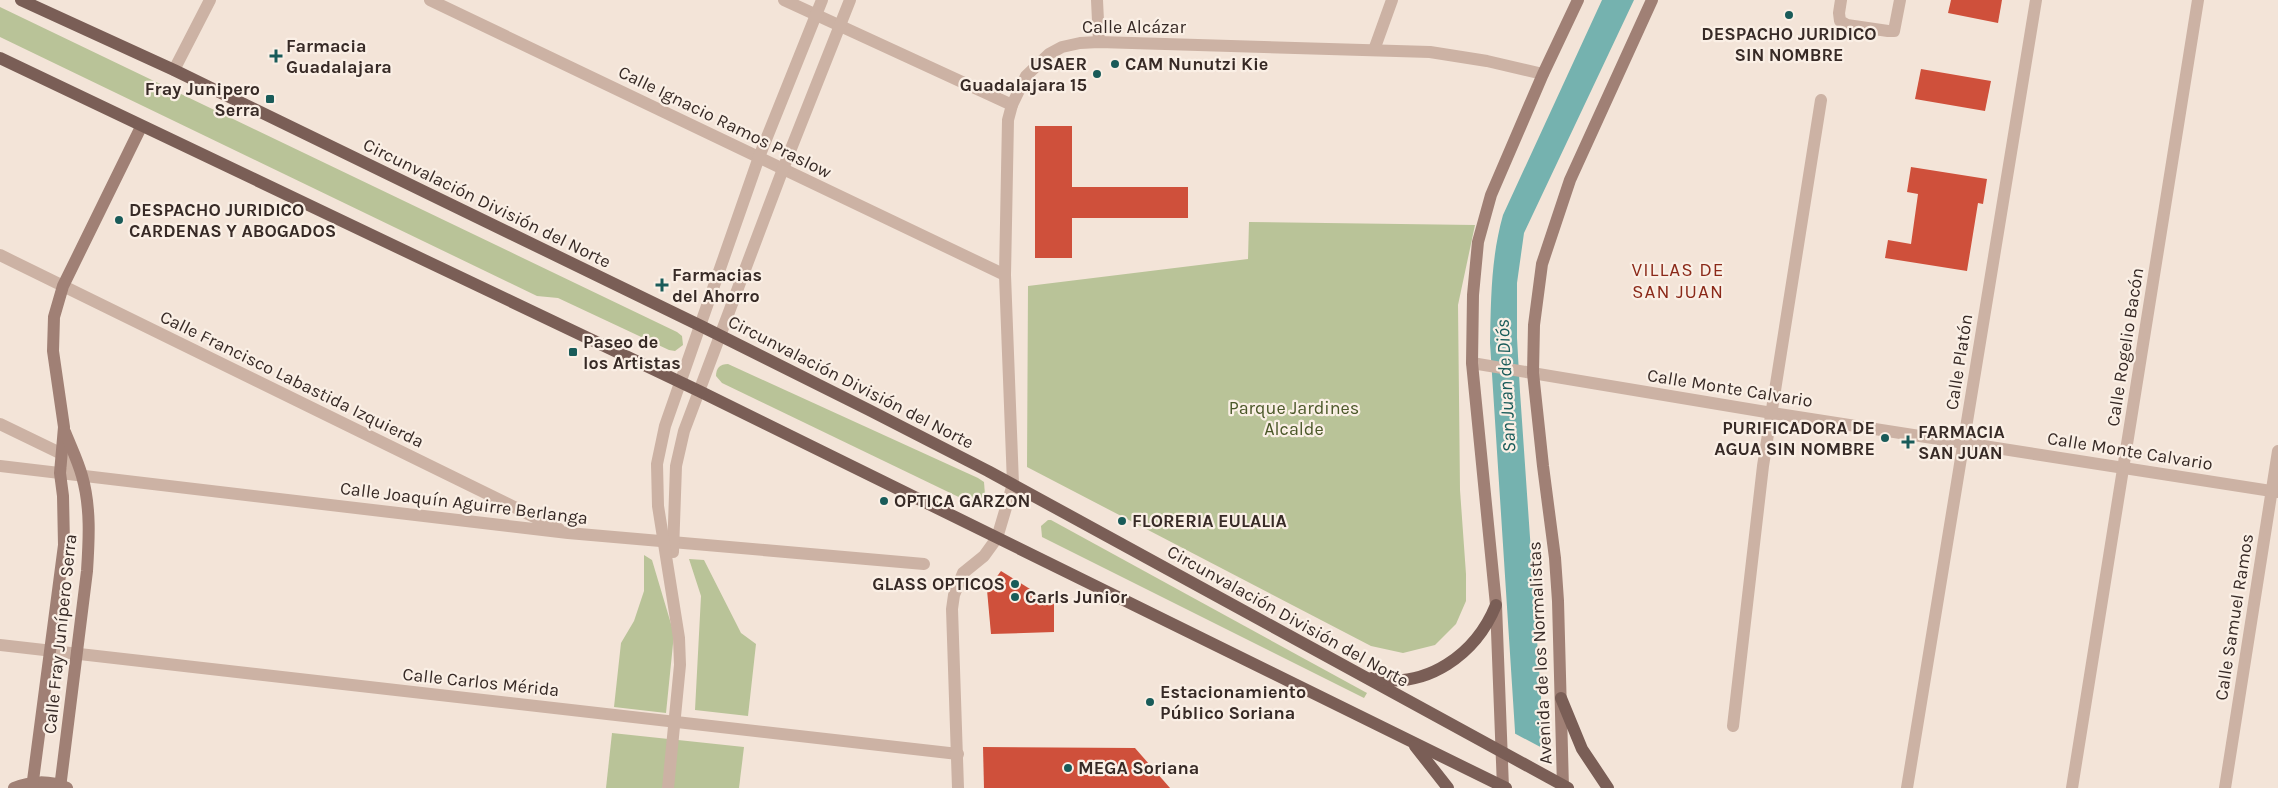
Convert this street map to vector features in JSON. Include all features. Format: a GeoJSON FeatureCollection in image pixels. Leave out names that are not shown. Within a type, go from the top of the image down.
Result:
{"type":"FeatureCollection","features":[{"type":"Feature","properties":{"kind":"main road","name":"Circunvalación División del Norte"},"geometry":{"type":"LineString","coordinates":[[21,0],[174,70],[701,326],[869,410],[1013,484],[1562,786]]}},
{"type":"Feature","properties":{"kind":"main road"},"geometry":{"type":"LineString","coordinates":[[0,58],[141,127],[698,391],[1504,787]]}},
{"type":"Feature","properties":{"kind":"main road"},"geometry":{"type":"LineString","coordinates":[[1362,676],[1377,679],[1407,679],[1421,676],[1449,664],[1467,650],[1482,632],[1496,605]]}},
{"type":"Feature","properties":{"kind":"main road"},"geometry":{"type":"LineString","coordinates":[[1561,698],[1582,749],[1608,788]]}},
{"type":"Feature","properties":{"kind":"main road"},"geometry":{"type":"LineString","coordinates":[[1408,739],[1425,757],[1448,788]]}},
{"type":"Feature","properties":{"kind":"street"},"geometry":{"type":"LineString","coordinates":[[174,70],[210,0]]}},
{"type":"Feature","properties":{"kind":"street","name":"Calle Ignacio Ramos Praslow"},"geometry":{"type":"LineString","coordinates":[[430,0],[1006,275]]}},
{"type":"Feature","properties":{"kind":"street"},"geometry":{"type":"LineString","coordinates":[[784,0],[1012,105]]}},
{"type":"Feature","properties":{"kind":"street"},"geometry":{"type":"LineString","coordinates":[[668,788],[680,665],[679,638],[674,609],[668,543],[658,506],[657,464],[665,426],[759,158],[822,0]]}},
{"type":"Feature","properties":{"kind":"street"},"geometry":{"type":"LineString","coordinates":[[668,543],[676,466],[684,431],[783,169],[850,0]]}},
{"type":"Feature","properties":{"kind":"street"},"geometry":{"type":"LineString","coordinates":[[1097,0],[1100,42]]}},
{"type":"Feature","properties":{"kind":"street"},"geometry":{"type":"LineString","coordinates":[[1374,50],[1392,0]]}},
{"type":"Feature","properties":{"kind":"street"},"geometry":{"type":"LineString","coordinates":[[1504,787],[1496,605],[1473,295],[1478,242],[1491,195],[1543,74],[1578,0]]}},
{"type":"Feature","properties":{"kind":"street","name":"Avenida de los Normalistas"},"geometry":{"type":"LineString","coordinates":[[1562,786],[1561,698],[1555,558],[1529,372],[1534,325],[1542,264],[1570,180],[1652,0]]}},
{"type":"Feature","properties":{"kind":"street"},"geometry":{"type":"LineString","coordinates":[[1841,0],[1838,13],[1840,21],[1847,25],[1894,31],[1900,0]]}},
{"type":"Feature","properties":{"kind":"street","name":"Calle Platón"},"geometry":{"type":"LineString","coordinates":[[1907,788],[2036,0]]}},
{"type":"Feature","properties":{"kind":"street","name":"Calle Rogelio Bacón"},"geometry":{"type":"LineString","coordinates":[[2072,788],[2198,0]]}},
{"type":"Feature","properties":{"kind":"street","name":"Calle Alcázar"},"geometry":{"type":"LineString","coordinates":[[997,538],[1013,484],[1006,275],[1008,129],[1012,105],[1026,76],[1049,54],[1062,47],[1080,43],[1100,42],[1430,52],[1487,61],[1543,74]]}},
{"type":"Feature","properties":{"kind":"street"},"geometry":{"type":"LineString","coordinates":[[1734,726],[1763,466],[1821,100]]}},
{"type":"Feature","properties":{"kind":"street","name":"Calle Fray Junípero Serra"},"geometry":{"type":"LineString","coordinates":[[62,787],[88,546],[87,497],[82,476],[64,428],[53,351],[54,317],[63,286],[141,127]]}},
{"type":"Feature","properties":{"kind":"street","name":"Calle Francisco Labastida Izquierda"},"geometry":{"type":"LineString","coordinates":[[0,256],[568,534]]}},
{"type":"Feature","properties":{"kind":"street","name":"Calle Monte Calvario"},"geometry":{"type":"LineString","coordinates":[[1477,364],[1772,414],[2275,491]]}},
{"type":"Feature","properties":{"kind":"street"},"geometry":{"type":"LineString","coordinates":[[0,424],[62,454],[82,476]]}},
{"type":"Feature","properties":{"kind":"street","name":"Calle Fray Junípero Serra"},"geometry":{"type":"LineString","coordinates":[[32,785],[64,545],[63,496],[60,474],[64,428]]}},
{"type":"Feature","properties":{"kind":"street","name":"Calle Samuel Ramos"},"geometry":{"type":"LineString","coordinates":[[2225,788],[2275,491],[2278,451]]}},
{"type":"Feature","properties":{"kind":"street","name":"Calle Joaquín Aguirre Berlanga"},"geometry":{"type":"LineString","coordinates":[[0,466],[568,534],[924,564]]}},
{"type":"Feature","properties":{"kind":"street"},"geometry":{"type":"LineString","coordinates":[[958,788],[952,609],[954,595],[963,573],[984,556],[997,538]]}},
{"type":"Feature","properties":{"kind":"street","name":"Calle Carlos Mérida"},"geometry":{"type":"LineString","coordinates":[[0,645],[958,754]]}},
{"type":"Feature","properties":{"kind":"street"},"geometry":{"type":"LineString","coordinates":[[14,788],[48,782],[62,787]]}},
{"type":"Feature","properties":{"kind":"green space"},"geometry":{"type":"Polygon","coordinates":[[[0,7],[677,332],[682,336],[683,345],[675,351],[669,350],[558,298],[537,296],[0,37],[0,7]]]}},
{"type":"Feature","properties":{"kind":"green space","name":"Parque Jardines Alcalde"},"geometry":{"type":"Polygon","coordinates":[[[1249,222],[1475,225],[1458,305],[1460,490],[1466,601],[1456,624],[1435,645],[1403,653],[1371,646],[1027,467],[1028,286],[1248,259],[1249,222]]]}},
{"type":"Feature","properties":{"kind":"green space"},"geometry":{"type":"Polygon","coordinates":[[[728,364],[978,478],[984,482],[985,495],[977,502],[969,502],[722,383],[716,376],[717,371],[719,367],[728,364]]]}},
{"type":"Feature","properties":{"kind":"green space"},"geometry":{"type":"Polygon","coordinates":[[[1048,520],[1367,693],[1364,698],[1042,537],[1041,526],[1048,520]]]}},
{"type":"Feature","properties":{"kind":"green space"},"geometry":{"type":"Polygon","coordinates":[[[644,555],[652,560],[674,634],[666,713],[614,707],[621,643],[634,621],[644,591],[644,555]]]}},
{"type":"Feature","properties":{"kind":"green space"},"geometry":{"type":"Polygon","coordinates":[[[689,559],[704,560],[741,633],[756,644],[748,716],[695,710],[701,596],[689,559]]]}},
{"type":"Feature","properties":{"kind":"green space"},"geometry":{"type":"Polygon","coordinates":[[[612,733],[744,747],[739,788],[606,788],[612,733]]]}},
{"type":"Feature","properties":{"kind":"water","name":"San Juan de Diós"},"geometry":{"type":"Polygon","coordinates":[[[1602,0],[1634,0],[1524,233],[1517,283],[1517,338],[1520,392],[1544,741],[1542,788],[1516,788],[1515,731],[1490,343],[1494,263],[1503,215],[1602,0]]]}},
{"type":"Feature","properties":{"kind":"pier"},"geometry":{"type":"Polygon","coordinates":[[[1512,732],[1546,750],[1545,788],[1513,788],[1512,732]]]}},
{"type":"Feature","properties":{"kind":"building"},"geometry":{"type":"Polygon","coordinates":[[[1951,0],[2002,0],[1998,23],[1948,13],[1951,0]]]}},
{"type":"Feature","properties":{"kind":"building"},"geometry":{"type":"Polygon","coordinates":[[[1921,69],[1991,81],[1985,111],[1915,99],[1921,69]]]}},
{"type":"Feature","properties":{"kind":"building"},"geometry":{"type":"Polygon","coordinates":[[[1035,126],[1072,126],[1072,187],[1188,187],[1188,218],[1072,218],[1072,258],[1035,258],[1035,126]]]}},
{"type":"Feature","properties":{"kind":"building"},"geometry":{"type":"Polygon","coordinates":[[[1911,167],[1987,179],[1983,204],[1978,203],[1967,271],[1885,258],[1888,240],[1911,244],[1918,194],[1907,192],[1911,167]]]}},
{"type":"Feature","properties":{"kind":"building","name":"Carls Junior"},"geometry":{"type":"Polygon","coordinates":[[[1001,571],[1054,604],[1054,632],[991,634],[987,590],[1001,571]]]}},
{"type":"Feature","properties":{"kind":"building","name":"MEGA Soriana"},"geometry":{"type":"Polygon","coordinates":[[[983,747],[1135,748],[1170,788],[984,788],[983,747]]]}},
{"type":"Feature","properties":{"kind":"place","name":"DESPACHO JURIDICO SIN NOMBRE"},"geometry":{"type":"Point","coordinates":[1789,15]}},
{"type":"Feature","properties":{"kind":"place","name":"Farmacia Guadalajara"},"geometry":{"type":"Point","coordinates":[276,56]}},
{"type":"Feature","properties":{"kind":"place","name":"CAM Nunutzi Kie"},"geometry":{"type":"Point","coordinates":[1115,64]}},
{"type":"Feature","properties":{"kind":"place","name":"USAER Guadalajara 15"},"geometry":{"type":"Point","coordinates":[1097,74]}},
{"type":"Feature","properties":{"kind":"place","name":"Fray Junipero Serra"},"geometry":{"type":"Point","coordinates":[270,99]}},
{"type":"Feature","properties":{"kind":"place","name":"DESPACHO JURIDICO CARDENAS Y ABOGADOS"},"geometry":{"type":"Point","coordinates":[119,220]}},
{"type":"Feature","properties":{"kind":"place","name":"Farmacias del Ahorro"},"geometry":{"type":"Point","coordinates":[662,285]}},
{"type":"Feature","properties":{"kind":"place","name":"Paseo de los Artistas"},"geometry":{"type":"Point","coordinates":[573,352]}},
{"type":"Feature","properties":{"kind":"place","name":"PURIFICADORA DE AGUA SIN NOMBRE"},"geometry":{"type":"Point","coordinates":[1885,438]}},
{"type":"Feature","properties":{"kind":"place","name":"FARMACIA SAN JUAN"},"geometry":{"type":"Point","coordinates":[1908,442]}},
{"type":"Feature","properties":{"kind":"place","name":"OPTICA GARZON"},"geometry":{"type":"Point","coordinates":[884,501]}},
{"type":"Feature","properties":{"kind":"place","name":"FLORERIA EULALIA"},"geometry":{"type":"Point","coordinates":[1122,521]}},
{"type":"Feature","properties":{"kind":"place","name":"GLASS OPTICOS"},"geometry":{"type":"Point","coordinates":[1015,584]}},
{"type":"Feature","properties":{"kind":"place","name":"Carls Junior"},"geometry":{"type":"Point","coordinates":[1015,597]}},
{"type":"Feature","properties":{"kind":"place","name":"Estacionamiento Público Soriana"},"geometry":{"type":"Point","coordinates":[1150,702]}},
{"type":"Feature","properties":{"kind":"place","name":"MEGA Soriana"},"geometry":{"type":"Point","coordinates":[1068,768]}},
{"type":"Feature","properties":{"kind":"district","name":"VILLAS DE SAN JUAN"},"geometry":{"type":"Point","coordinates":[1678,280]}}]}
